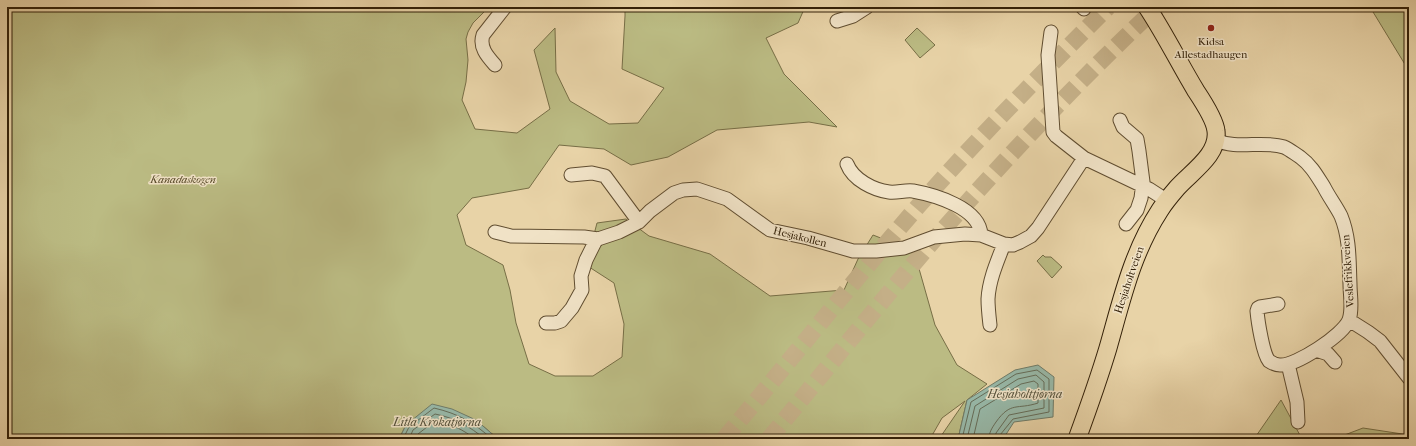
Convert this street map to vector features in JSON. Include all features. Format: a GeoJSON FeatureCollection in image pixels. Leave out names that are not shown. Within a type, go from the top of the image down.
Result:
{"type":"FeatureCollection","features":[{"type":"Feature","properties":{"kind":"main road"},"geometry":{"type":"LineString","coordinates":[[1153,9],[1209,113],[1216,128],[1216,140]]}},
{"type":"Feature","properties":{"kind":"main road","name":"Hesjaholtveien"},"geometry":{"type":"LineString","coordinates":[[1077,439],[1106,356],[1125,288],[1137,254],[1148,231],[1168,199],[1176,188],[1208,156],[1214,147],[1216,140]]}},
{"type":"Feature","properties":{"kind":"street"},"geometry":{"type":"LineString","coordinates":[[494,65],[484,52],[481,39],[505,7]]}},
{"type":"Feature","properties":{"kind":"street"},"geometry":{"type":"LineString","coordinates":[[837,21],[854,16],[867,7]]}},
{"type":"Feature","properties":{"kind":"street"},"geometry":{"type":"LineString","coordinates":[[1051,32],[1048,55],[1053,132],[1084,158],[1143,185],[1166,200],[1168,199]]}},
{"type":"Feature","properties":{"kind":"street"},"geometry":{"type":"LineString","coordinates":[[1120,120],[1123,127],[1137,139],[1140,151],[1143,185],[1138,210],[1126,224]]}},
{"type":"Feature","properties":{"kind":"street","name":"Veslefrikkveien"},"geometry":{"type":"LineString","coordinates":[[1216,140],[1233,145],[1268,145],[1285,147],[1300,157],[1312,168],[1340,215],[1346,230],[1351,311],[1349,320],[1340,332],[1316,350],[1300,360],[1288,364]]}},
{"type":"Feature","properties":{"kind":"street"},"geometry":{"type":"LineString","coordinates":[[990,325],[988,298],[993,274],[1004,244],[1013,245],[1031,236],[1038,228],[1084,158]]}},
{"type":"Feature","properties":{"kind":"street"},"geometry":{"type":"LineString","coordinates":[[847,164],[848,168],[860,180],[878,190],[890,192],[906,190],[914,191],[956,204],[977,222],[981,228],[981,235]]}},
{"type":"Feature","properties":{"kind":"street"},"geometry":{"type":"LineString","coordinates":[[571,175],[592,173],[605,176],[639,222]]}},
{"type":"Feature","properties":{"kind":"street","name":"Hesjakollen"},"geometry":{"type":"LineString","coordinates":[[495,232],[511,236],[584,237],[598,239],[619,232],[639,222],[650,211],[674,193],[683,190],[697,189],[727,199],[770,230],[808,238],[852,251],[876,251],[904,248],[934,238],[965,234],[981,235],[1004,244]]}},
{"type":"Feature","properties":{"kind":"street"},"geometry":{"type":"LineString","coordinates":[[546,323],[555,323],[560,321],[572,308],[582,290],[581,276],[586,260],[594,242],[598,239]]}},
{"type":"Feature","properties":{"kind":"street"},"geometry":{"type":"LineString","coordinates":[[1278,304],[1260,306],[1258,308],[1257,311],[1260,334],[1267,358],[1279,366],[1288,364],[1297,402],[1298,422]]}},
{"type":"Feature","properties":{"kind":"street","name":"Veslefrikkveien"},"geometry":{"type":"LineString","coordinates":[[1349,320],[1368,332],[1380,342],[1409,378]]}},
{"type":"Feature","properties":{"kind":"street"},"geometry":{"type":"LineString","coordinates":[[1316,350],[1328,354],[1335,362]]}},
{"type":"Feature","properties":{"kind":"green space","name":"Kanadaskogen"},"geometry":{"type":"Polygon","coordinates":[[[7,7],[477,7],[485,11],[473,23],[466,39],[468,60],[466,82],[462,100],[475,129],[517,133],[550,109],[534,50],[555,28],[556,72],[570,101],[609,124],[638,123],[664,88],[622,69],[625,7],[716,7],[741,11],[747,7],[805,7],[798,23],[766,38],[784,74],[837,127],[809,122],[717,130],[668,157],[631,165],[604,149],[559,145],[529,188],[472,198],[457,215],[466,245],[503,265],[510,290],[516,323],[529,364],[555,376],[593,376],[622,357],[624,324],[614,283],[586,265],[597,223],[626,219],[649,236],[710,254],[770,296],[844,290],[858,259],[873,235],[914,251],[935,325],[957,365],[987,384],[967,400],[958,439],[939,439],[965,401],[942,418],[930,439],[498,439],[476,420],[406,425],[399,439],[7,439],[7,7]]]}},
{"type":"Feature","properties":{"kind":"green space"},"geometry":{"type":"Polygon","coordinates":[[[1370,7],[1409,7],[1409,71],[1370,7]]]}},
{"type":"Feature","properties":{"kind":"green space"},"geometry":{"type":"Polygon","coordinates":[[[917,28],[935,45],[920,58],[905,40],[917,28]]]}},
{"type":"Feature","properties":{"kind":"green space"},"geometry":{"type":"Polygon","coordinates":[[[1043,255],[1045,257],[1051,257],[1062,267],[1052,278],[1037,261],[1043,255]]]}},
{"type":"Feature","properties":{"kind":"green space"},"geometry":{"type":"Polygon","coordinates":[[[1281,400],[1302,439],[1254,439],[1281,400]]]}},
{"type":"Feature","properties":{"kind":"green space"},"geometry":{"type":"Polygon","coordinates":[[[1363,428],[1409,435],[1409,439],[1334,439],[1363,428]]]}},
{"type":"Feature","properties":{"kind":"water","name":"Hesjaholttjørna"},"geometry":{"type":"Polygon","coordinates":[[[1038,365],[1054,377],[1053,417],[1014,422],[1003,439],[958,439],[967,400],[1015,370],[1038,365]]]}},
{"type":"Feature","properties":{"kind":"water","name":"Litla Krokatjørna"},"geometry":{"type":"Polygon","coordinates":[[[432,404],[452,409],[476,420],[498,439],[399,439],[406,425],[432,404]]]}},
{"type":"Feature","properties":{"kind":"tunnel"},"geometry":{"type":"LineString","coordinates":[[724,439],[870,262],[920,204],[1012,104],[1108,7]]}},
{"type":"Feature","properties":{"kind":"tunnel"},"geometry":{"type":"LineString","coordinates":[[769,439],[933,241],[1014,151],[1070,92],[1157,7]]}},
{"type":"Feature","properties":{"kind":"place","name":"Kidsa Allestadhaugen"},"geometry":{"type":"Point","coordinates":[1211,28]}}]}
